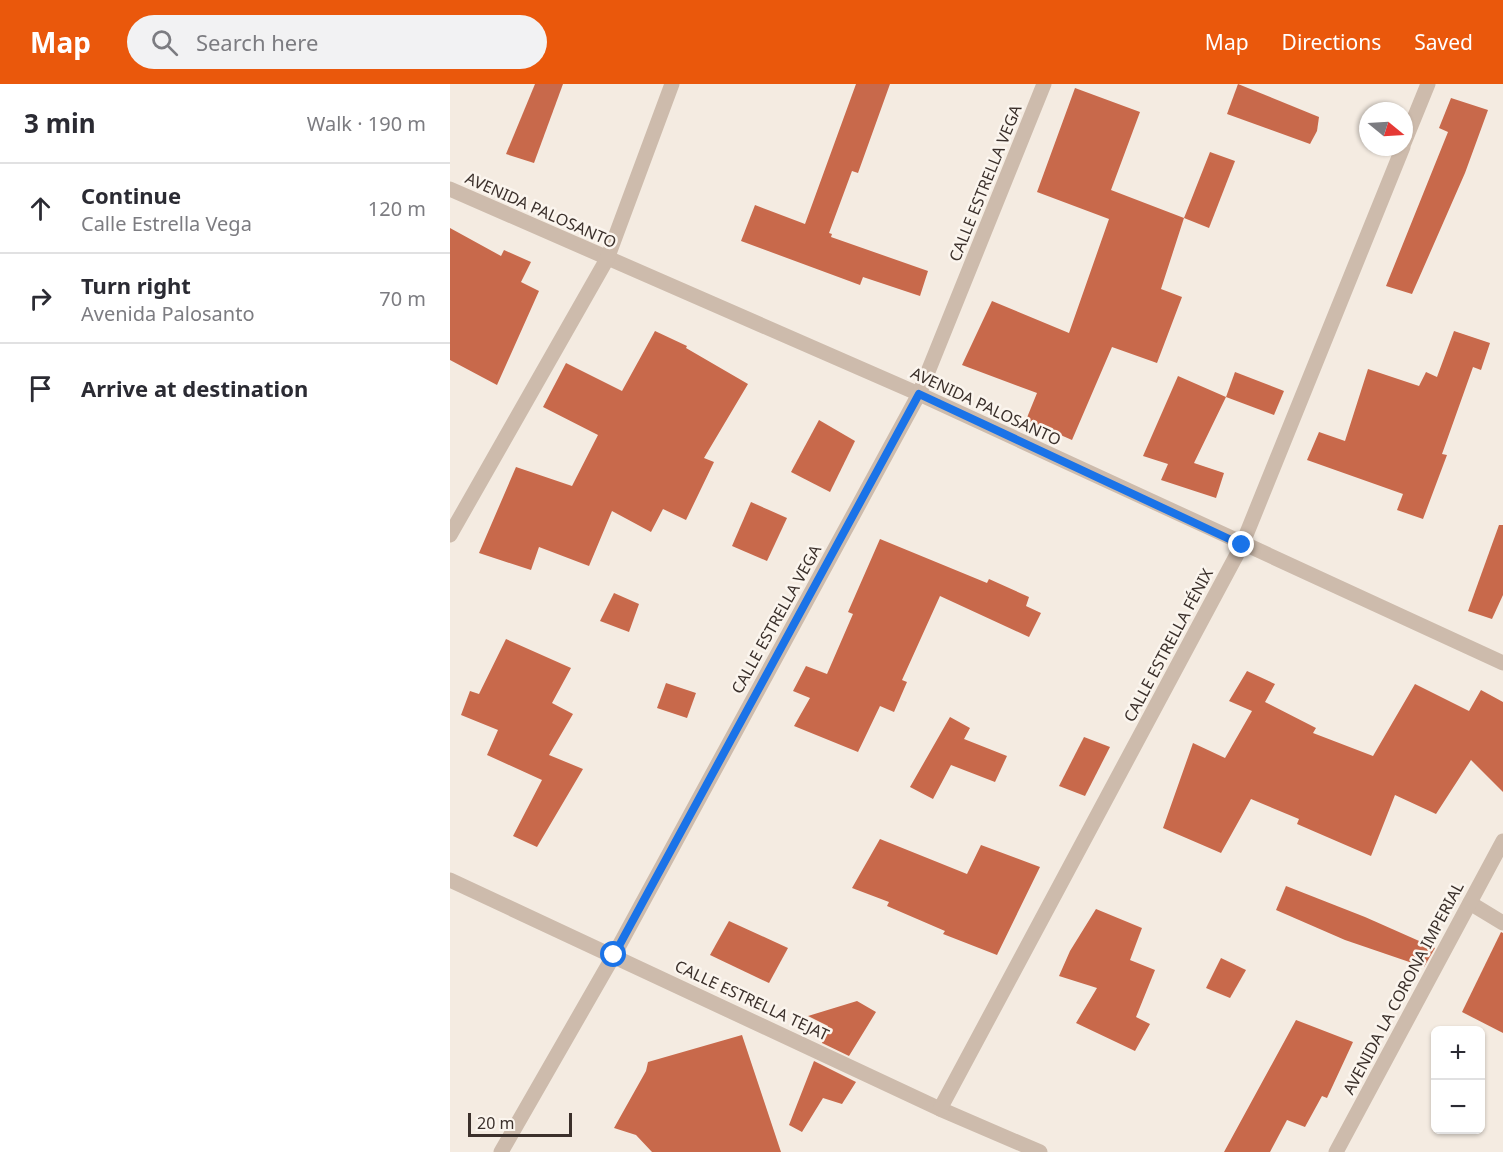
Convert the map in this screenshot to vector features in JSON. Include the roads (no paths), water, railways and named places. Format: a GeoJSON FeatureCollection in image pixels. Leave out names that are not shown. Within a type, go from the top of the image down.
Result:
{"type":"FeatureCollection","features":[{"type":"Feature","properties":{"kind":"street"},"geometry":{"type":"LineString","coordinates":[[450,535],[607,259],[672,84]]}},
{"type":"Feature","properties":{"kind":"street","name":"CALLE ESTRELLA VEGA"},"geometry":{"type":"LineString","coordinates":[[501,1152],[614,955],[919,394],[1044,84]]}},
{"type":"Feature","properties":{"kind":"street","name":"CALLE ESTRELLA FÉNIX"},"geometry":{"type":"LineString","coordinates":[[1413,121],[1428,84]]}},
{"type":"Feature","properties":{"kind":"street","name":"CALLE ESTRELLA FÉNIX"},"geometry":{"type":"LineString","coordinates":[[940,1109],[1242,545],[1399,156]]}},
{"type":"Feature","properties":{"kind":"street","name":"AVENIDA PALOSANTO"},"geometry":{"type":"LineString","coordinates":[[450,189],[919,394],[1242,545],[1503,663]]}},
{"type":"Feature","properties":{"kind":"street","name":"AVENIDA LA CORONA IMPERIAL"},"geometry":{"type":"LineString","coordinates":[[1336,1152],[1503,842]]}},
{"type":"Feature","properties":{"kind":"street","name":"CALLE ESTRELLA TEJAT"},"geometry":{"type":"LineString","coordinates":[[450,880],[940,1109],[1040,1152]]}},
{"type":"Feature","properties":{"kind":"street"},"geometry":{"type":"LineString","coordinates":[[1470,903],[1503,923]]}}]}
